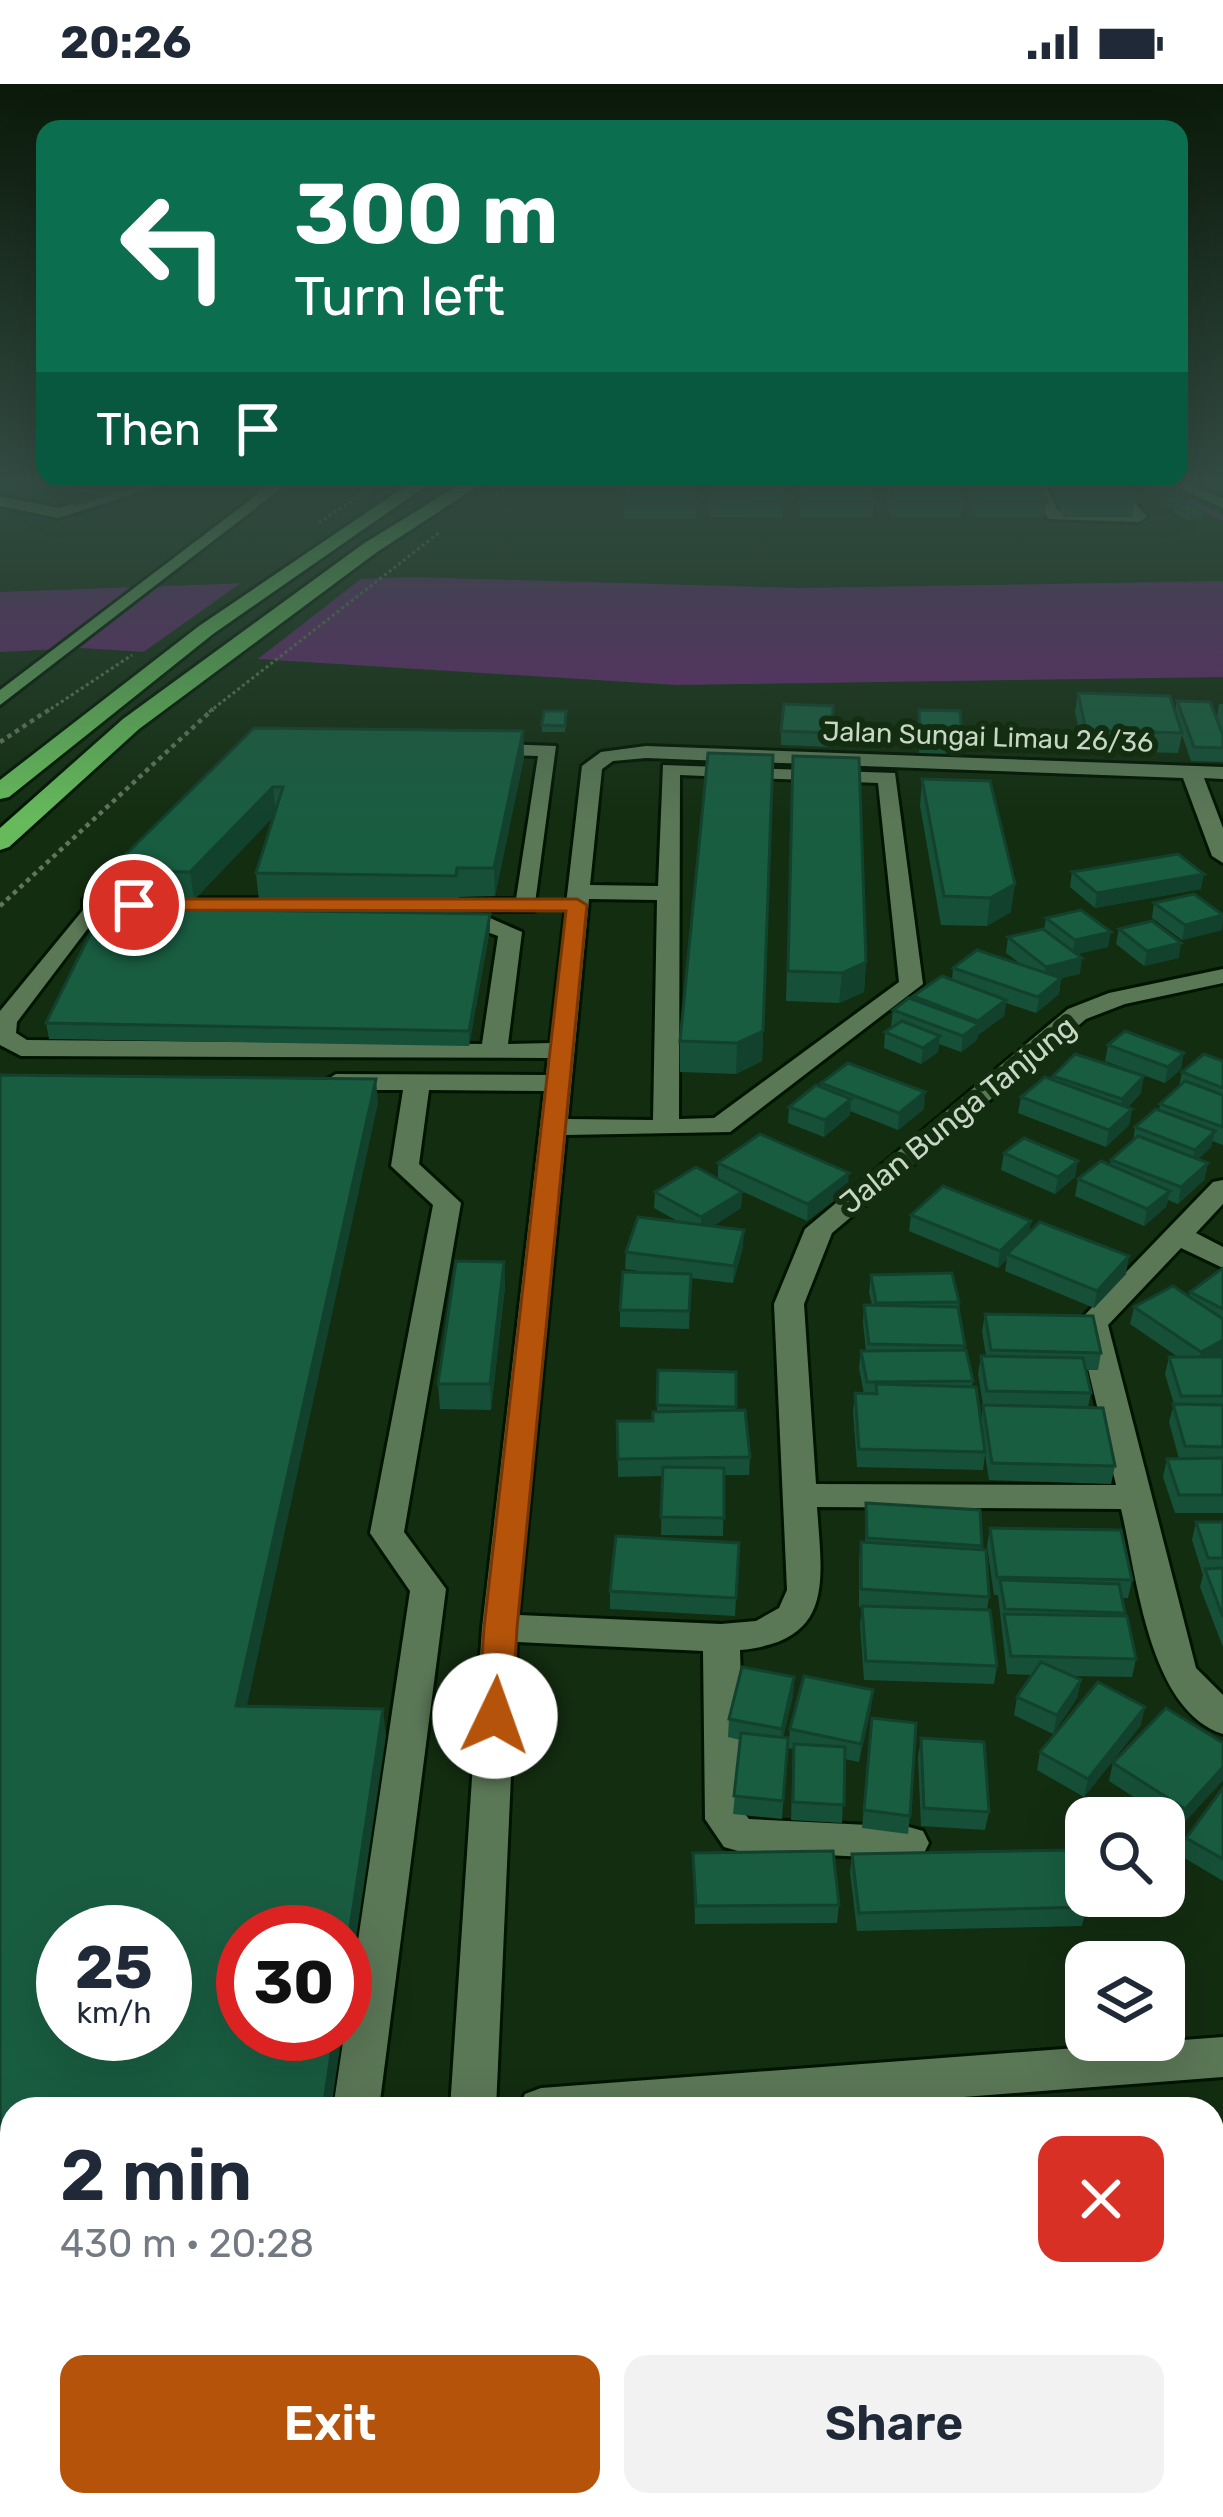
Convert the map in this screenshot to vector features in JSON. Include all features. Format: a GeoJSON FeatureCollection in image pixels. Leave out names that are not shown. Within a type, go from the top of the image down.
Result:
{"type":"FeatureCollection","features":[{"type":"Feature","properties":{"kind":"highway"},"geometry":{"type":"LineString","coordinates":[[0,793],[86,721],[259,595]]}},
{"type":"Feature","properties":{"kind":"highway"},"geometry":{"type":"LineString","coordinates":[[0,842],[131,724],[307,595]]}},
{"type":"Feature","properties":{"kind":"main road"},"geometry":{"type":"LineString","coordinates":[[0,699],[138,595]]}},
{"type":"Feature","properties":{"kind":"street"},"geometry":{"type":"LineString","coordinates":[[474,2097],[500,1628],[560,1067],[560,900],[549,750],[254,741],[91,905],[560,900],[668,889]]}},
{"type":"Feature","properties":{"kind":"street","name":"Jalan Sungai Limau 26/36"},"geometry":{"type":"LineString","coordinates":[[560,900],[592,766],[608,756],[646,752],[888,769],[1223,772]]}},
{"type":"Feature","properties":{"kind":"street"},"geometry":{"type":"LineString","coordinates":[[553,1127],[666,1128],[721,1126],[910,984],[888,769],[670,769],[666,1128]]}},
{"type":"Feature","properties":{"kind":"street"},"geometry":{"type":"LineString","coordinates":[[1190,771],[1223,856]]}},
{"type":"Feature","properties":{"kind":"street"},"geometry":{"type":"LineString","coordinates":[[494,1052],[511,932],[490,925],[86,916],[5,1021],[3,1036],[21,1048],[494,1052],[560,1067]]}},
{"type":"Feature","properties":{"kind":"street","name":"Jalan Bunga Tanjung"},"geometry":{"type":"LineString","coordinates":[[500,1628],[721,1638],[763,1634],[793,1617],[805,1590],[789,1304],[819,1229],[1077,1014],[1118,998],[1223,976]]}},
{"type":"Feature","properties":{"kind":"street"},"geometry":{"type":"LineString","coordinates":[[302,1082],[417,1083],[560,1067]]}},
{"type":"Feature","properties":{"kind":"street"},"geometry":{"type":"LineString","coordinates":[[358,2097],[428,1589],[387,1533],[447,1203],[406,1166],[417,1083]]}},
{"type":"Feature","properties":{"kind":"street"},"geometry":{"type":"LineString","coordinates":[[1223,1188],[1092,1323],[1180,1674],[1223,1718]]}},
{"type":"Feature","properties":{"kind":"street"},"geometry":{"type":"LineString","coordinates":[[1178,1235],[1223,1259]]}},
{"type":"Feature","properties":{"kind":"street"},"geometry":{"type":"LineString","coordinates":[[797,1495],[1136,1497]]}},
{"type":"Feature","properties":{"kind":"street"},"geometry":{"type":"LineString","coordinates":[[721,1638],[725,1819],[738,1835],[909,1843]]}},
{"type":"Feature","properties":{"kind":"street"},"geometry":{"type":"LineString","coordinates":[[698,2097],[1223,2057]]}},
{"type":"Feature","properties":{"kind":"path"},"geometry":{"type":"LineString","coordinates":[[0,906],[207,712],[359,595]]}},
{"type":"Feature","properties":{"kind":"path"},"geometry":{"type":"LineString","coordinates":[[0,742],[88,686]]}},
{"type":"Feature","properties":{"kind":"shaded area"},"geometry":{"type":"Polygon","coordinates":[[[0,595],[1223,595],[1223,677],[677,685],[81,648],[0,652],[0,595]]]}},
{"type":"Feature","properties":{"kind":"pier"},"geometry":{"type":"Polygon","coordinates":[[[225,595],[341,595],[249,666],[135,658],[225,595]]]}},
{"type":"Feature","properties":{"kind":"building"},"geometry":{"type":"Polygon","coordinates":[[[1078,693],[1170,696],[1182,733],[1086,730],[1078,693]]]}},
{"type":"Feature","properties":{"kind":"building"},"geometry":{"type":"Polygon","coordinates":[[[1177,701],[1210,702],[1223,748],[1194,747],[1177,701]]]}},
{"type":"Feature","properties":{"kind":"building"},"geometry":{"type":"Polygon","coordinates":[[[784,704],[833,706],[832,733],[781,731],[784,704]]]}},
{"type":"Feature","properties":{"kind":"building"},"geometry":{"type":"Polygon","coordinates":[[[919,710],[960,711],[962,741],[920,739],[919,710]]]}},
{"type":"Feature","properties":{"kind":"building"},"geometry":{"type":"Polygon","coordinates":[[[544,711],[566,711],[565,726],[542,725],[544,711]]]}},
{"type":"Feature","properties":{"kind":"building"},"geometry":{"type":"Polygon","coordinates":[[[254,728],[523,731],[494,868],[457,868],[456,876],[256,873],[283,787],[273,787],[190,872],[109,871],[254,728]]]}},
{"type":"Feature","properties":{"kind":"building"},"geometry":{"type":"Polygon","coordinates":[[[708,753],[773,755],[763,1031],[737,1043],[680,1041],[708,753]]]}},
{"type":"Feature","properties":{"kind":"building"},"geometry":{"type":"Polygon","coordinates":[[[793,756],[859,758],[866,962],[842,973],[788,971],[793,756]]]}},
{"type":"Feature","properties":{"kind":"building"},"geometry":{"type":"Polygon","coordinates":[[[922,779],[990,781],[1015,884],[990,898],[944,896],[922,779]]]}},
{"type":"Feature","properties":{"kind":"building"},"geometry":{"type":"Polygon","coordinates":[[[1178,854],[1204,874],[1097,893],[1072,872],[1178,854]]]}},
{"type":"Feature","properties":{"kind":"building"},"geometry":{"type":"Polygon","coordinates":[[[1194,894],[1223,915],[1185,925],[1154,903],[1194,894]]]}},
{"type":"Feature","properties":{"kind":"building"},"geometry":{"type":"Polygon","coordinates":[[[103,908],[490,914],[469,1031],[46,1023],[103,908]]]}},
{"type":"Feature","properties":{"kind":"building"},"geometry":{"type":"Polygon","coordinates":[[[1081,910],[1111,932],[1075,940],[1046,918],[1081,910]]]}},
{"type":"Feature","properties":{"kind":"building"},"geometry":{"type":"Polygon","coordinates":[[[1152,921],[1181,943],[1147,951],[1119,929],[1152,921]]]}},
{"type":"Feature","properties":{"kind":"building"},"geometry":{"type":"Polygon","coordinates":[[[1043,929],[1082,958],[1046,967],[1008,937],[1043,929]]]}},
{"type":"Feature","properties":{"kind":"building"},"geometry":{"type":"Polygon","coordinates":[[[977,950],[1061,978],[1038,997],[953,968],[977,950]]]}},
{"type":"Feature","properties":{"kind":"building"},"geometry":{"type":"Polygon","coordinates":[[[942,976],[1006,1000],[978,1021],[913,996],[942,976]]]}},
{"type":"Feature","properties":{"kind":"building"},"geometry":{"type":"Polygon","coordinates":[[[909,998],[979,1024],[963,1036],[893,1010],[909,998]]]}},
{"type":"Feature","properties":{"kind":"building"},"geometry":{"type":"Polygon","coordinates":[[[902,1021],[940,1036],[923,1048],[885,1032],[902,1021]]]}},
{"type":"Feature","properties":{"kind":"building"},"geometry":{"type":"Polygon","coordinates":[[[1125,1031],[1184,1053],[1168,1067],[1108,1045],[1125,1031]]]}},
{"type":"Feature","properties":{"kind":"building"},"geometry":{"type":"Polygon","coordinates":[[[1075,1054],[1144,1076],[1122,1099],[1053,1076],[1075,1054]]]}},
{"type":"Feature","properties":{"kind":"building"},"geometry":{"type":"Polygon","coordinates":[[[1204,1054],[1223,1061],[1223,1088],[1182,1072],[1204,1054]]]}},
{"type":"Feature","properties":{"kind":"building"},"geometry":{"type":"Polygon","coordinates":[[[848,1063],[925,1092],[899,1113],[821,1083],[848,1063]]]}},
{"type":"Feature","properties":{"kind":"building"},"geometry":{"type":"Polygon","coordinates":[[[0,1075],[376,1079],[236,1706],[383,1709],[353,1905],[216,1905],[216,2061],[330,2061],[325,2097],[0,2097],[0,1075]]]}},
{"type":"Feature","properties":{"kind":"building"},"geometry":{"type":"Polygon","coordinates":[[[1045,1077],[1132,1109],[1109,1130],[1021,1097],[1045,1077]]]}},
{"type":"Feature","properties":{"kind":"building"},"geometry":{"type":"Polygon","coordinates":[[[1185,1081],[1223,1095],[1223,1127],[1160,1104],[1185,1081]]]}},
{"type":"Feature","properties":{"kind":"building"},"geometry":{"type":"Polygon","coordinates":[[[816,1085],[851,1099],[825,1120],[789,1107],[816,1085]]]}},
{"type":"Feature","properties":{"kind":"building"},"geometry":{"type":"Polygon","coordinates":[[[1156,1109],[1215,1131],[1195,1150],[1135,1127],[1156,1109]]]}},
{"type":"Feature","properties":{"kind":"building"},"geometry":{"type":"Polygon","coordinates":[[[760,1134],[849,1173],[808,1204],[718,1163],[760,1134]]]}},
{"type":"Feature","properties":{"kind":"building"},"geometry":{"type":"Polygon","coordinates":[[[1138,1136],[1208,1163],[1181,1187],[1111,1160],[1138,1136]]]}},
{"type":"Feature","properties":{"kind":"building"},"geometry":{"type":"Polygon","coordinates":[[[1024,1138],[1078,1161],[1058,1177],[1004,1153],[1024,1138]]]}},
{"type":"Feature","properties":{"kind":"building"},"geometry":{"type":"Polygon","coordinates":[[[1101,1161],[1170,1191],[1147,1209],[1078,1179],[1101,1161]]]}},
{"type":"Feature","properties":{"kind":"building"},"geometry":{"type":"Polygon","coordinates":[[[696,1167],[742,1192],[701,1217],[655,1192],[696,1167]]]}},
{"type":"Feature","properties":{"kind":"building"},"geometry":{"type":"Polygon","coordinates":[[[943,1186],[1031,1221],[1000,1251],[911,1215],[943,1186]]]}},
{"type":"Feature","properties":{"kind":"building"},"geometry":{"type":"Polygon","coordinates":[[[638,1217],[744,1230],[734,1266],[626,1252],[638,1217]]]}},
{"type":"Feature","properties":{"kind":"building"},"geometry":{"type":"Polygon","coordinates":[[[1040,1222],[1129,1256],[1097,1291],[1007,1254],[1040,1222]]]}},
{"type":"Feature","properties":{"kind":"building"},"geometry":{"type":"Polygon","coordinates":[[[456,1261],[504,1262],[490,1384],[438,1384],[456,1261]]]}},
{"type":"Feature","properties":{"kind":"building"},"geometry":{"type":"Polygon","coordinates":[[[1223,1268],[1223,1309],[1190,1292],[1223,1268]]]}},
{"type":"Feature","properties":{"kind":"building"},"geometry":{"type":"Polygon","coordinates":[[[623,1272],[691,1274],[689,1311],[620,1310],[623,1272]]]}},
{"type":"Feature","properties":{"kind":"building"},"geometry":{"type":"Polygon","coordinates":[[[952,1273],[959,1302],[876,1303],[871,1275],[952,1273]]]}},
{"type":"Feature","properties":{"kind":"building"},"geometry":{"type":"Polygon","coordinates":[[[1173,1286],[1223,1319],[1223,1340],[1201,1352],[1134,1307],[1173,1286]]]}},
{"type":"Feature","properties":{"kind":"building"},"geometry":{"type":"Polygon","coordinates":[[[864,1305],[958,1307],[965,1346],[869,1344],[864,1305]]]}},
{"type":"Feature","properties":{"kind":"building"},"geometry":{"type":"Polygon","coordinates":[[[985,1314],[1093,1316],[1101,1353],[991,1350],[985,1314]]]}},
{"type":"Feature","properties":{"kind":"building"},"geometry":{"type":"Polygon","coordinates":[[[966,1350],[973,1381],[867,1382],[861,1351],[966,1350]]]}},
{"type":"Feature","properties":{"kind":"building"},"geometry":{"type":"Polygon","coordinates":[[[981,1356],[1083,1358],[1091,1393],[987,1391],[981,1356]]]}},
{"type":"Feature","properties":{"kind":"building"},"geometry":{"type":"Polygon","coordinates":[[[1169,1357],[1223,1357],[1223,1396],[1181,1396],[1169,1357]]]}},
{"type":"Feature","properties":{"kind":"building"},"geometry":{"type":"Polygon","coordinates":[[[658,1370],[736,1372],[736,1407],[657,1405],[658,1370]]]}},
{"type":"Feature","properties":{"kind":"building"},"geometry":{"type":"Polygon","coordinates":[[[876,1384],[976,1387],[985,1452],[859,1449],[855,1393],[877,1394],[876,1384]]]}},
{"type":"Feature","properties":{"kind":"building"},"geometry":{"type":"Polygon","coordinates":[[[1173,1404],[1223,1405],[1223,1447],[1185,1446],[1173,1404]]]}},
{"type":"Feature","properties":{"kind":"building"},"geometry":{"type":"Polygon","coordinates":[[[983,1405],[1103,1408],[1115,1466],[992,1463],[983,1405]]]}},
{"type":"Feature","properties":{"kind":"building"},"geometry":{"type":"Polygon","coordinates":[[[745,1410],[750,1457],[618,1459],[617,1421],[653,1421],[653,1412],[745,1410]]]}},
{"type":"Feature","properties":{"kind":"building"},"geometry":{"type":"Polygon","coordinates":[[[1223,1458],[1223,1495],[1179,1495],[1167,1459],[1223,1458]]]}},
{"type":"Feature","properties":{"kind":"building"},"geometry":{"type":"Polygon","coordinates":[[[663,1467],[724,1468],[724,1518],[661,1517],[663,1467]]]}},
{"type":"Feature","properties":{"kind":"building"},"geometry":{"type":"Polygon","coordinates":[[[866,1503],[980,1510],[982,1546],[867,1538],[866,1503]]]}},
{"type":"Feature","properties":{"kind":"building"},"geometry":{"type":"Polygon","coordinates":[[[1196,1522],[1223,1522],[1223,1558],[1208,1558],[1196,1522]]]}},
{"type":"Feature","properties":{"kind":"building"},"geometry":{"type":"Polygon","coordinates":[[[990,1528],[1121,1530],[1132,1580],[997,1577],[990,1528]]]}},
{"type":"Feature","properties":{"kind":"building"},"geometry":{"type":"Polygon","coordinates":[[[616,1536],[739,1543],[736,1598],[610,1591],[616,1536]]]}},
{"type":"Feature","properties":{"kind":"building"},"geometry":{"type":"Polygon","coordinates":[[[861,1542],[986,1550],[989,1597],[861,1589],[861,1542]]]}},
{"type":"Feature","properties":{"kind":"building"},"geometry":{"type":"Polygon","coordinates":[[[1223,1568],[1223,1617],[1205,1569],[1223,1568]]]}},
{"type":"Feature","properties":{"kind":"building"},"geometry":{"type":"Polygon","coordinates":[[[1000,1580],[1119,1584],[1125,1613],[1005,1609],[1000,1580]]]}},
{"type":"Feature","properties":{"kind":"building"},"geometry":{"type":"Polygon","coordinates":[[[862,1606],[990,1610],[997,1666],[866,1661],[862,1606]]]}},
{"type":"Feature","properties":{"kind":"building"},"geometry":{"type":"Polygon","coordinates":[[[1004,1614],[1127,1616],[1136,1659],[1011,1656],[1004,1614]]]}},
{"type":"Feature","properties":{"kind":"building"},"geometry":{"type":"Polygon","coordinates":[[[1041,1662],[1081,1680],[1057,1715],[1017,1697],[1041,1662]]]}},
{"type":"Feature","properties":{"kind":"building"},"geometry":{"type":"Polygon","coordinates":[[[742,1667],[794,1677],[782,1729],[729,1719],[742,1667]]]}},
{"type":"Feature","properties":{"kind":"building"},"geometry":{"type":"Polygon","coordinates":[[[804,1676],[873,1690],[861,1744],[790,1729],[804,1676]]]}},
{"type":"Feature","properties":{"kind":"building"},"geometry":{"type":"Polygon","coordinates":[[[1098,1682],[1145,1707],[1088,1779],[1040,1752],[1098,1682]]]}},
{"type":"Feature","properties":{"kind":"building"},"geometry":{"type":"Polygon","coordinates":[[[1166,1708],[1223,1743],[1223,1767],[1185,1809],[1185,1797],[1166,1797],[1113,1763],[1166,1708]]]}},
{"type":"Feature","properties":{"kind":"building"},"geometry":{"type":"Polygon","coordinates":[[[872,1718],[916,1723],[910,1816],[864,1810],[872,1718]]]}},
{"type":"Feature","properties":{"kind":"building"},"geometry":{"type":"Polygon","coordinates":[[[741,1733],[788,1738],[783,1801],[734,1796],[741,1733]]]}},
{"type":"Feature","properties":{"kind":"building"},"geometry":{"type":"Polygon","coordinates":[[[921,1738],[984,1742],[989,1812],[924,1808],[921,1738]]]}},
{"type":"Feature","properties":{"kind":"building"},"geometry":{"type":"Polygon","coordinates":[[[794,1744],[845,1747],[844,1805],[793,1802],[794,1744]]]}},
{"type":"Feature","properties":{"kind":"building"},"geometry":{"type":"Polygon","coordinates":[[[1223,1788],[1223,1859],[1186,1838],[1223,1788]]]}},
{"type":"Feature","properties":{"kind":"building"},"geometry":{"type":"Polygon","coordinates":[[[1065,1850],[1065,1908],[859,1913],[852,1854],[1065,1850]]]}},
{"type":"Feature","properties":{"kind":"building"},"geometry":{"type":"Polygon","coordinates":[[[833,1851],[839,1905],[696,1906],[693,1853],[833,1851]]]}},
{"type":"Feature","properties":{"kind":"route"},"geometry":{"type":"LineString","coordinates":[[134,905],[577,905],[500,1628],[495,1716]]}}]}
